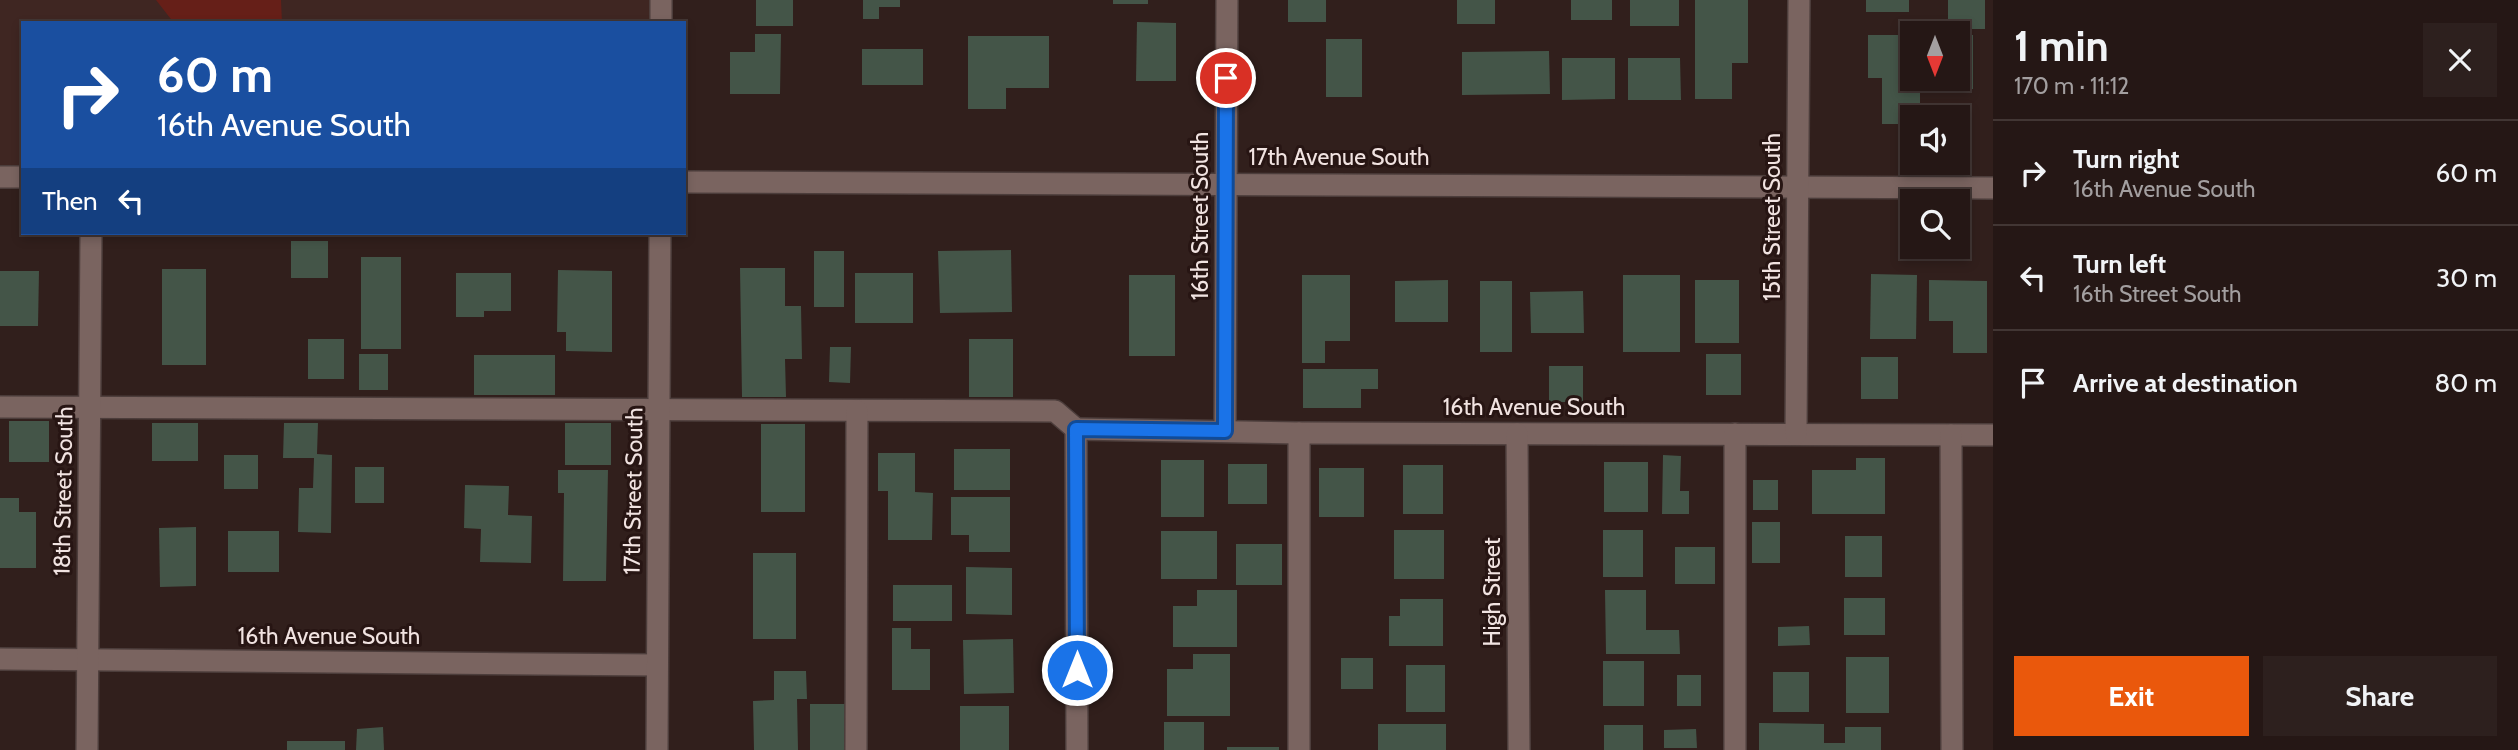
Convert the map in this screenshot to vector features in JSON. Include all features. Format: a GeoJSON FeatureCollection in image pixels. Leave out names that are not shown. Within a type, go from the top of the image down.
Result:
{"type":"FeatureCollection","features":[{"type":"Feature","properties":{"kind":"street"},"geometry":{"type":"LineString","coordinates":[[661,21],[662,0]]}},
{"type":"Feature","properties":{"kind":"street","name":"16th Street South"},"geometry":{"type":"LineString","coordinates":[[1225,431],[1227,0]]}},
{"type":"Feature","properties":{"kind":"street","name":"15th Street South"},"geometry":{"type":"LineString","coordinates":[[1796,434],[1799,0]]}},
{"type":"Feature","properties":{"kind":"street"},"geometry":{"type":"LineString","coordinates":[[0,177],[21,177]]}},
{"type":"Feature","properties":{"kind":"street","name":"17th Avenue South"},"geometry":{"type":"LineString","coordinates":[[686,182],[1993,188]]}},
{"type":"Feature","properties":{"kind":"street","name":"18th Street South"},"geometry":{"type":"LineString","coordinates":[[87,750],[91,235]]}},
{"type":"Feature","properties":{"kind":"street","name":"17th Street South"},"geometry":{"type":"LineString","coordinates":[[657,750],[660,235]]}},
{"type":"Feature","properties":{"kind":"street"},"geometry":{"type":"LineString","coordinates":[[0,407],[1055,411],[1076,429],[1077,750]]}},
{"type":"Feature","properties":{"kind":"street"},"geometry":{"type":"LineString","coordinates":[[856,750],[857,411]]}},
{"type":"Feature","properties":{"kind":"street","name":"16th Avenue South"},"geometry":{"type":"LineString","coordinates":[[1076,429],[1298,433],[1993,435]]}},
{"type":"Feature","properties":{"kind":"street"},"geometry":{"type":"LineString","coordinates":[[1298,433],[1299,750]]}},
{"type":"Feature","properties":{"kind":"street","name":"High Street"},"geometry":{"type":"LineString","coordinates":[[1517,434],[1519,750]]}},
{"type":"Feature","properties":{"kind":"street"},"geometry":{"type":"LineString","coordinates":[[1735,434],[1735,750]]}},
{"type":"Feature","properties":{"kind":"street"},"geometry":{"type":"LineString","coordinates":[[1951,435],[1952,750]]}},
{"type":"Feature","properties":{"kind":"street","name":"16th Avenue South"},"geometry":{"type":"LineString","coordinates":[[0,659],[657,665]]}},
{"type":"Feature","properties":{"kind":"shaded area"},"geometry":{"type":"Polygon","coordinates":[[[0,0],[661,0],[660,21],[21,21],[21,177],[0,177],[0,0]]]}},
{"type":"Feature","properties":{"kind":"shaded area"},"geometry":{"type":"Polygon","coordinates":[[[156,0],[281,0],[282,21],[172,21],[156,0]]]}},
{"type":"Feature","properties":{"kind":"building"},"geometry":{"type":"Polygon","coordinates":[[[756,0],[793,0],[793,26],[756,26],[756,0]]]}},
{"type":"Feature","properties":{"kind":"building"},"geometry":{"type":"Polygon","coordinates":[[[863,0],[900,0],[900,7],[879,7],[879,19],[863,19],[863,0]]]}},
{"type":"Feature","properties":{"kind":"building"},"geometry":{"type":"Polygon","coordinates":[[[1113,0],[1148,0],[1148,4],[1113,4],[1113,0]]]}},
{"type":"Feature","properties":{"kind":"building"},"geometry":{"type":"Polygon","coordinates":[[[1288,0],[1326,0],[1326,22],[1288,22],[1288,0]]]}},
{"type":"Feature","properties":{"kind":"building"},"geometry":{"type":"Polygon","coordinates":[[[1457,0],[1495,0],[1495,24],[1457,24],[1457,0]]]}},
{"type":"Feature","properties":{"kind":"building"},"geometry":{"type":"Polygon","coordinates":[[[1571,0],[1612,0],[1612,20],[1571,20],[1571,0]]]}},
{"type":"Feature","properties":{"kind":"building"},"geometry":{"type":"Polygon","coordinates":[[[1630,0],[1679,0],[1679,26],[1630,26],[1630,0]]]}},
{"type":"Feature","properties":{"kind":"building"},"geometry":{"type":"Polygon","coordinates":[[[1695,0],[1748,0],[1748,63],[1732,63],[1732,99],[1695,99],[1695,0]]]}},
{"type":"Feature","properties":{"kind":"building"},"geometry":{"type":"Polygon","coordinates":[[[1866,0],[1909,0],[1909,12],[1866,12],[1866,0]]]}},
{"type":"Feature","properties":{"kind":"building"},"geometry":{"type":"Polygon","coordinates":[[[1948,0],[1985,0],[1985,29],[1970,29],[1970,21],[1948,21],[1948,0]]]}},
{"type":"Feature","properties":{"kind":"building"},"geometry":{"type":"Polygon","coordinates":[[[1137,22],[1176,23],[1176,81],[1136,81],[1137,22]]]}},
{"type":"Feature","properties":{"kind":"building"},"geometry":{"type":"Polygon","coordinates":[[[755,34],[781,34],[780,94],[730,94],[730,52],[755,52],[755,34]]]}},
{"type":"Feature","properties":{"kind":"building"},"geometry":{"type":"Polygon","coordinates":[[[1868,35],[1900,35],[1900,91],[1920,91],[1920,105],[1900,105],[1900,124],[1882,124],[1882,78],[1868,78],[1868,35]]]}},
{"type":"Feature","properties":{"kind":"building"},"geometry":{"type":"Polygon","coordinates":[[[1970,35],[1973,35],[1973,89],[1970,89],[1970,35]]]}},
{"type":"Feature","properties":{"kind":"building"},"geometry":{"type":"Polygon","coordinates":[[[968,36],[1049,36],[1049,88],[1006,88],[1006,109],[968,109],[968,36]]]}},
{"type":"Feature","properties":{"kind":"building"},"geometry":{"type":"Polygon","coordinates":[[[1326,39],[1362,39],[1362,97],[1326,97],[1326,39]]]}},
{"type":"Feature","properties":{"kind":"building"},"geometry":{"type":"Polygon","coordinates":[[[862,49],[923,49],[923,85],[862,85],[862,49]]]}},
{"type":"Feature","properties":{"kind":"building"},"geometry":{"type":"Polygon","coordinates":[[[1549,51],[1550,94],[1462,95],[1462,52],[1549,51]]]}},
{"type":"Feature","properties":{"kind":"building"},"geometry":{"type":"Polygon","coordinates":[[[1562,58],[1615,58],[1615,99],[1562,100],[1562,58]]]}},
{"type":"Feature","properties":{"kind":"building"},"geometry":{"type":"Polygon","coordinates":[[[1628,58],[1680,58],[1681,100],[1628,100],[1628,58]]]}},
{"type":"Feature","properties":{"kind":"building"},"geometry":{"type":"Polygon","coordinates":[[[291,241],[328,241],[328,278],[291,278],[291,241]]]}},
{"type":"Feature","properties":{"kind":"building"},"geometry":{"type":"Polygon","coordinates":[[[1011,250],[1012,312],[940,313],[938,251],[1011,250]]]}},
{"type":"Feature","properties":{"kind":"building"},"geometry":{"type":"Polygon","coordinates":[[[814,251],[844,251],[844,307],[814,307],[814,251]]]}},
{"type":"Feature","properties":{"kind":"building"},"geometry":{"type":"Polygon","coordinates":[[[361,257],[401,257],[401,349],[361,349],[361,257]]]}},
{"type":"Feature","properties":{"kind":"building"},"geometry":{"type":"Polygon","coordinates":[[[740,268],[785,268],[785,306],[801,306],[802,359],[785,359],[786,397],[742,397],[740,268]]]}},
{"type":"Feature","properties":{"kind":"building"},"geometry":{"type":"Polygon","coordinates":[[[162,269],[206,269],[206,365],[162,365],[162,269]]]}},
{"type":"Feature","properties":{"kind":"building"},"geometry":{"type":"Polygon","coordinates":[[[558,270],[612,271],[612,352],[566,351],[566,332],[557,332],[558,270]]]}},
{"type":"Feature","properties":{"kind":"building"},"geometry":{"type":"Polygon","coordinates":[[[0,271],[39,271],[38,326],[0,326],[0,271]]]}},
{"type":"Feature","properties":{"kind":"building"},"geometry":{"type":"Polygon","coordinates":[[[456,273],[511,273],[511,311],[484,311],[484,317],[456,317],[456,273]]]}},
{"type":"Feature","properties":{"kind":"building"},"geometry":{"type":"Polygon","coordinates":[[[855,273],[913,273],[913,323],[855,323],[855,273]]]}},
{"type":"Feature","properties":{"kind":"building"},"geometry":{"type":"Polygon","coordinates":[[[1871,274],[1917,275],[1916,339],[1870,339],[1871,274]]]}},
{"type":"Feature","properties":{"kind":"building"},"geometry":{"type":"Polygon","coordinates":[[[1129,275],[1175,275],[1175,356],[1129,356],[1129,275]]]}},
{"type":"Feature","properties":{"kind":"building"},"geometry":{"type":"Polygon","coordinates":[[[1302,275],[1350,275],[1350,341],[1325,341],[1325,363],[1302,363],[1302,275]]]}},
{"type":"Feature","properties":{"kind":"building"},"geometry":{"type":"Polygon","coordinates":[[[1623,275],[1680,275],[1680,352],[1623,352],[1623,275]]]}},
{"type":"Feature","properties":{"kind":"building"},"geometry":{"type":"Polygon","coordinates":[[[1448,280],[1448,322],[1395,322],[1395,281],[1448,280]]]}},
{"type":"Feature","properties":{"kind":"building"},"geometry":{"type":"Polygon","coordinates":[[[1695,280],[1739,280],[1739,343],[1695,343],[1695,280]]]}},
{"type":"Feature","properties":{"kind":"building"},"geometry":{"type":"Polygon","coordinates":[[[1929,280],[1987,281],[1987,353],[1953,353],[1953,321],[1929,321],[1929,280]]]}},
{"type":"Feature","properties":{"kind":"building"},"geometry":{"type":"Polygon","coordinates":[[[1480,281],[1512,281],[1512,352],[1480,352],[1480,281]]]}},
{"type":"Feature","properties":{"kind":"building"},"geometry":{"type":"Polygon","coordinates":[[[1583,291],[1584,333],[1531,333],[1530,292],[1583,291]]]}},
{"type":"Feature","properties":{"kind":"building"},"geometry":{"type":"Polygon","coordinates":[[[308,339],[344,339],[344,379],[308,379],[308,339]]]}},
{"type":"Feature","properties":{"kind":"building"},"geometry":{"type":"Polygon","coordinates":[[[969,339],[1013,339],[1013,397],[969,397],[969,339]]]}},
{"type":"Feature","properties":{"kind":"building"},"geometry":{"type":"Polygon","coordinates":[[[830,347],[851,347],[850,383],[829,382],[830,347]]]}},
{"type":"Feature","properties":{"kind":"building"},"geometry":{"type":"Polygon","coordinates":[[[359,354],[388,354],[388,390],[359,390],[359,354]]]}},
{"type":"Feature","properties":{"kind":"building"},"geometry":{"type":"Polygon","coordinates":[[[1706,354],[1741,354],[1741,395],[1706,395],[1706,354]]]}},
{"type":"Feature","properties":{"kind":"building"},"geometry":{"type":"Polygon","coordinates":[[[474,355],[555,355],[555,395],[474,395],[474,355]]]}},
{"type":"Feature","properties":{"kind":"building"},"geometry":{"type":"Polygon","coordinates":[[[1861,357],[1898,357],[1898,399],[1861,399],[1861,357]]]}},
{"type":"Feature","properties":{"kind":"building"},"geometry":{"type":"Polygon","coordinates":[[[1549,366],[1583,366],[1583,402],[1549,402],[1549,366]]]}},
{"type":"Feature","properties":{"kind":"building"},"geometry":{"type":"Polygon","coordinates":[[[1303,369],[1378,369],[1378,389],[1361,389],[1361,408],[1303,408],[1303,369]]]}},
{"type":"Feature","properties":{"kind":"building"},"geometry":{"type":"Polygon","coordinates":[[[9,421],[49,421],[49,462],[9,462],[9,421]]]}},
{"type":"Feature","properties":{"kind":"building"},"geometry":{"type":"Polygon","coordinates":[[[152,423],[198,423],[198,461],[152,461],[152,423]]]}},
{"type":"Feature","properties":{"kind":"building"},"geometry":{"type":"Polygon","coordinates":[[[284,423],[318,423],[317,454],[332,455],[331,533],[298,532],[299,488],[313,488],[314,458],[283,458],[284,423]]]}},
{"type":"Feature","properties":{"kind":"building"},"geometry":{"type":"Polygon","coordinates":[[[565,423],[611,423],[611,465],[565,465],[565,423]]]}},
{"type":"Feature","properties":{"kind":"building"},"geometry":{"type":"Polygon","coordinates":[[[761,424],[805,424],[805,512],[761,512],[761,424]]]}},
{"type":"Feature","properties":{"kind":"building"},"geometry":{"type":"Polygon","coordinates":[[[954,449],[1010,449],[1010,490],[954,490],[954,449]]]}},
{"type":"Feature","properties":{"kind":"building"},"geometry":{"type":"Polygon","coordinates":[[[878,453],[915,453],[915,492],[933,493],[932,540],[888,540],[888,491],[878,491],[878,453]]]}},
{"type":"Feature","properties":{"kind":"building"},"geometry":{"type":"Polygon","coordinates":[[[224,455],[258,455],[258,489],[224,489],[224,455]]]}},
{"type":"Feature","properties":{"kind":"building"},"geometry":{"type":"Polygon","coordinates":[[[1663,455],[1681,456],[1680,491],[1689,491],[1689,514],[1662,514],[1663,455]]]}},
{"type":"Feature","properties":{"kind":"building"},"geometry":{"type":"Polygon","coordinates":[[[1856,458],[1885,458],[1885,514],[1812,514],[1812,470],[1856,470],[1856,458]]]}},
{"type":"Feature","properties":{"kind":"building"},"geometry":{"type":"Polygon","coordinates":[[[1161,460],[1204,460],[1204,517],[1161,517],[1161,460]]]}},
{"type":"Feature","properties":{"kind":"building"},"geometry":{"type":"Polygon","coordinates":[[[1604,462],[1648,462],[1648,512],[1604,512],[1604,462]]]}},
{"type":"Feature","properties":{"kind":"building"},"geometry":{"type":"Polygon","coordinates":[[[1228,464],[1267,464],[1267,504],[1228,504],[1228,464]]]}},
{"type":"Feature","properties":{"kind":"building"},"geometry":{"type":"Polygon","coordinates":[[[1403,465],[1443,465],[1443,514],[1403,514],[1403,465]]]}},
{"type":"Feature","properties":{"kind":"building"},"geometry":{"type":"Polygon","coordinates":[[[355,467],[384,467],[384,503],[355,503],[355,467]]]}},
{"type":"Feature","properties":{"kind":"building"},"geometry":{"type":"Polygon","coordinates":[[[1319,468],[1364,468],[1364,517],[1319,517],[1319,468]]]}},
{"type":"Feature","properties":{"kind":"building"},"geometry":{"type":"Polygon","coordinates":[[[558,470],[608,470],[606,581],[563,581],[564,493],[558,493],[558,470]]]}},
{"type":"Feature","properties":{"kind":"building"},"geometry":{"type":"Polygon","coordinates":[[[1753,480],[1778,480],[1778,510],[1753,510],[1753,480]]]}},
{"type":"Feature","properties":{"kind":"building"},"geometry":{"type":"Polygon","coordinates":[[[465,485],[509,486],[508,515],[532,516],[531,563],[480,562],[481,529],[464,528],[465,485]]]}},
{"type":"Feature","properties":{"kind":"building"},"geometry":{"type":"Polygon","coordinates":[[[951,497],[1010,497],[1010,552],[969,552],[969,535],[951,535],[951,497]]]}},
{"type":"Feature","properties":{"kind":"building"},"geometry":{"type":"Polygon","coordinates":[[[0,498],[19,498],[19,512],[36,512],[36,568],[0,568],[0,498]]]}},
{"type":"Feature","properties":{"kind":"building"},"geometry":{"type":"Polygon","coordinates":[[[1752,522],[1780,522],[1780,563],[1752,563],[1752,522]]]}},
{"type":"Feature","properties":{"kind":"building"},"geometry":{"type":"Polygon","coordinates":[[[196,527],[196,586],[160,587],[159,528],[196,527]]]}},
{"type":"Feature","properties":{"kind":"building"},"geometry":{"type":"Polygon","coordinates":[[[1394,530],[1444,530],[1444,579],[1394,579],[1394,530]]]}},
{"type":"Feature","properties":{"kind":"building"},"geometry":{"type":"Polygon","coordinates":[[[1603,530],[1643,530],[1643,577],[1603,577],[1603,530]]]}},
{"type":"Feature","properties":{"kind":"building"},"geometry":{"type":"Polygon","coordinates":[[[228,531],[279,531],[279,572],[228,572],[228,531]]]}},
{"type":"Feature","properties":{"kind":"building"},"geometry":{"type":"Polygon","coordinates":[[[1161,531],[1217,531],[1217,579],[1161,579],[1161,531]]]}},
{"type":"Feature","properties":{"kind":"building"},"geometry":{"type":"Polygon","coordinates":[[[1845,536],[1882,536],[1882,577],[1845,577],[1845,536]]]}},
{"type":"Feature","properties":{"kind":"building"},"geometry":{"type":"Polygon","coordinates":[[[1236,544],[1282,544],[1282,585],[1236,585],[1236,544]]]}},
{"type":"Feature","properties":{"kind":"building"},"geometry":{"type":"Polygon","coordinates":[[[1675,547],[1715,547],[1715,584],[1675,584],[1675,547]]]}},
{"type":"Feature","properties":{"kind":"building"},"geometry":{"type":"Polygon","coordinates":[[[753,553],[796,553],[796,639],[753,639],[753,553]]]}},
{"type":"Feature","properties":{"kind":"building"},"geometry":{"type":"Polygon","coordinates":[[[966,567],[1012,568],[1012,615],[966,614],[966,567]]]}},
{"type":"Feature","properties":{"kind":"building"},"geometry":{"type":"Polygon","coordinates":[[[893,585],[952,585],[952,621],[893,621],[893,585]]]}},
{"type":"Feature","properties":{"kind":"building"},"geometry":{"type":"Polygon","coordinates":[[[1197,590],[1237,590],[1237,647],[1173,647],[1173,606],[1197,606],[1197,590]]]}},
{"type":"Feature","properties":{"kind":"building"},"geometry":{"type":"Polygon","coordinates":[[[1605,590],[1646,590],[1646,630],[1679,630],[1680,654],[1606,654],[1605,590]]]}},
{"type":"Feature","properties":{"kind":"building"},"geometry":{"type":"Polygon","coordinates":[[[1844,598],[1885,598],[1885,635],[1844,635],[1844,598]]]}},
{"type":"Feature","properties":{"kind":"building"},"geometry":{"type":"Polygon","coordinates":[[[1400,599],[1443,599],[1443,646],[1389,646],[1389,616],[1400,616],[1400,599]]]}},
{"type":"Feature","properties":{"kind":"building"},"geometry":{"type":"Polygon","coordinates":[[[1809,626],[1810,645],[1778,646],[1778,627],[1809,626]]]}},
{"type":"Feature","properties":{"kind":"building"},"geometry":{"type":"Polygon","coordinates":[[[892,628],[911,628],[911,649],[930,649],[930,690],[892,690],[892,628]]]}},
{"type":"Feature","properties":{"kind":"building"},"geometry":{"type":"Polygon","coordinates":[[[1013,639],[1014,693],[964,694],[963,640],[1013,639]]]}},
{"type":"Feature","properties":{"kind":"building"},"geometry":{"type":"Polygon","coordinates":[[[1193,654],[1230,654],[1230,716],[1167,716],[1167,669],[1193,669],[1193,654]]]}},
{"type":"Feature","properties":{"kind":"building"},"geometry":{"type":"Polygon","coordinates":[[[1846,657],[1889,657],[1889,713],[1846,713],[1846,657]]]}},
{"type":"Feature","properties":{"kind":"building"},"geometry":{"type":"Polygon","coordinates":[[[1341,658],[1373,658],[1373,689],[1341,689],[1341,658]]]}},
{"type":"Feature","properties":{"kind":"building"},"geometry":{"type":"Polygon","coordinates":[[[1603,661],[1644,661],[1644,706],[1603,706],[1603,661]]]}},
{"type":"Feature","properties":{"kind":"building"},"geometry":{"type":"Polygon","coordinates":[[[1406,665],[1445,665],[1445,712],[1406,712],[1406,665]]]}},
{"type":"Feature","properties":{"kind":"building"},"geometry":{"type":"Polygon","coordinates":[[[774,671],[806,671],[807,699],[797,699],[798,750],[754,750],[753,701],[774,700],[774,671]]]}},
{"type":"Feature","properties":{"kind":"building"},"geometry":{"type":"Polygon","coordinates":[[[1773,672],[1809,672],[1809,712],[1773,712],[1773,672]]]}},
{"type":"Feature","properties":{"kind":"building"},"geometry":{"type":"Polygon","coordinates":[[[1677,675],[1701,675],[1701,706],[1677,706],[1677,675]]]}},
{"type":"Feature","properties":{"kind":"building"},"geometry":{"type":"Polygon","coordinates":[[[810,704],[851,704],[850,750],[810,750],[810,704]]]}},
{"type":"Feature","properties":{"kind":"building"},"geometry":{"type":"Polygon","coordinates":[[[960,706],[1009,706],[1009,750],[960,750],[960,706]]]}},
{"type":"Feature","properties":{"kind":"building"},"geometry":{"type":"Polygon","coordinates":[[[1164,722],[1204,722],[1204,750],[1164,750],[1164,722]]]}},
{"type":"Feature","properties":{"kind":"building"},"geometry":{"type":"Polygon","coordinates":[[[1759,723],[1824,724],[1824,743],[1845,743],[1845,727],[1881,727],[1881,750],[1759,750],[1759,723]]]}},
{"type":"Feature","properties":{"kind":"building"},"geometry":{"type":"Polygon","coordinates":[[[1378,724],[1446,724],[1446,750],[1378,750],[1378,724]]]}},
{"type":"Feature","properties":{"kind":"building"},"geometry":{"type":"Polygon","coordinates":[[[1604,725],[1643,725],[1643,750],[1604,750],[1604,725]]]}},
{"type":"Feature","properties":{"kind":"building"},"geometry":{"type":"Polygon","coordinates":[[[383,727],[384,750],[356,750],[357,729],[383,727]]]}},
{"type":"Feature","properties":{"kind":"building"},"geometry":{"type":"Polygon","coordinates":[[[1696,729],[1697,748],[1664,748],[1664,730],[1696,729]]]}},
{"type":"Feature","properties":{"kind":"building"},"geometry":{"type":"Polygon","coordinates":[[[287,741],[345,741],[345,750],[287,750],[287,741]]]}},
{"type":"Feature","properties":{"kind":"building"},"geometry":{"type":"Polygon","coordinates":[[[1227,747],[1279,747],[1279,750],[1227,750],[1227,747]]]}},
{"type":"Feature","properties":{"kind":"route"},"geometry":{"type":"LineString","coordinates":[[1077,670],[1076,429],[1225,431],[1226,78]]}}]}
